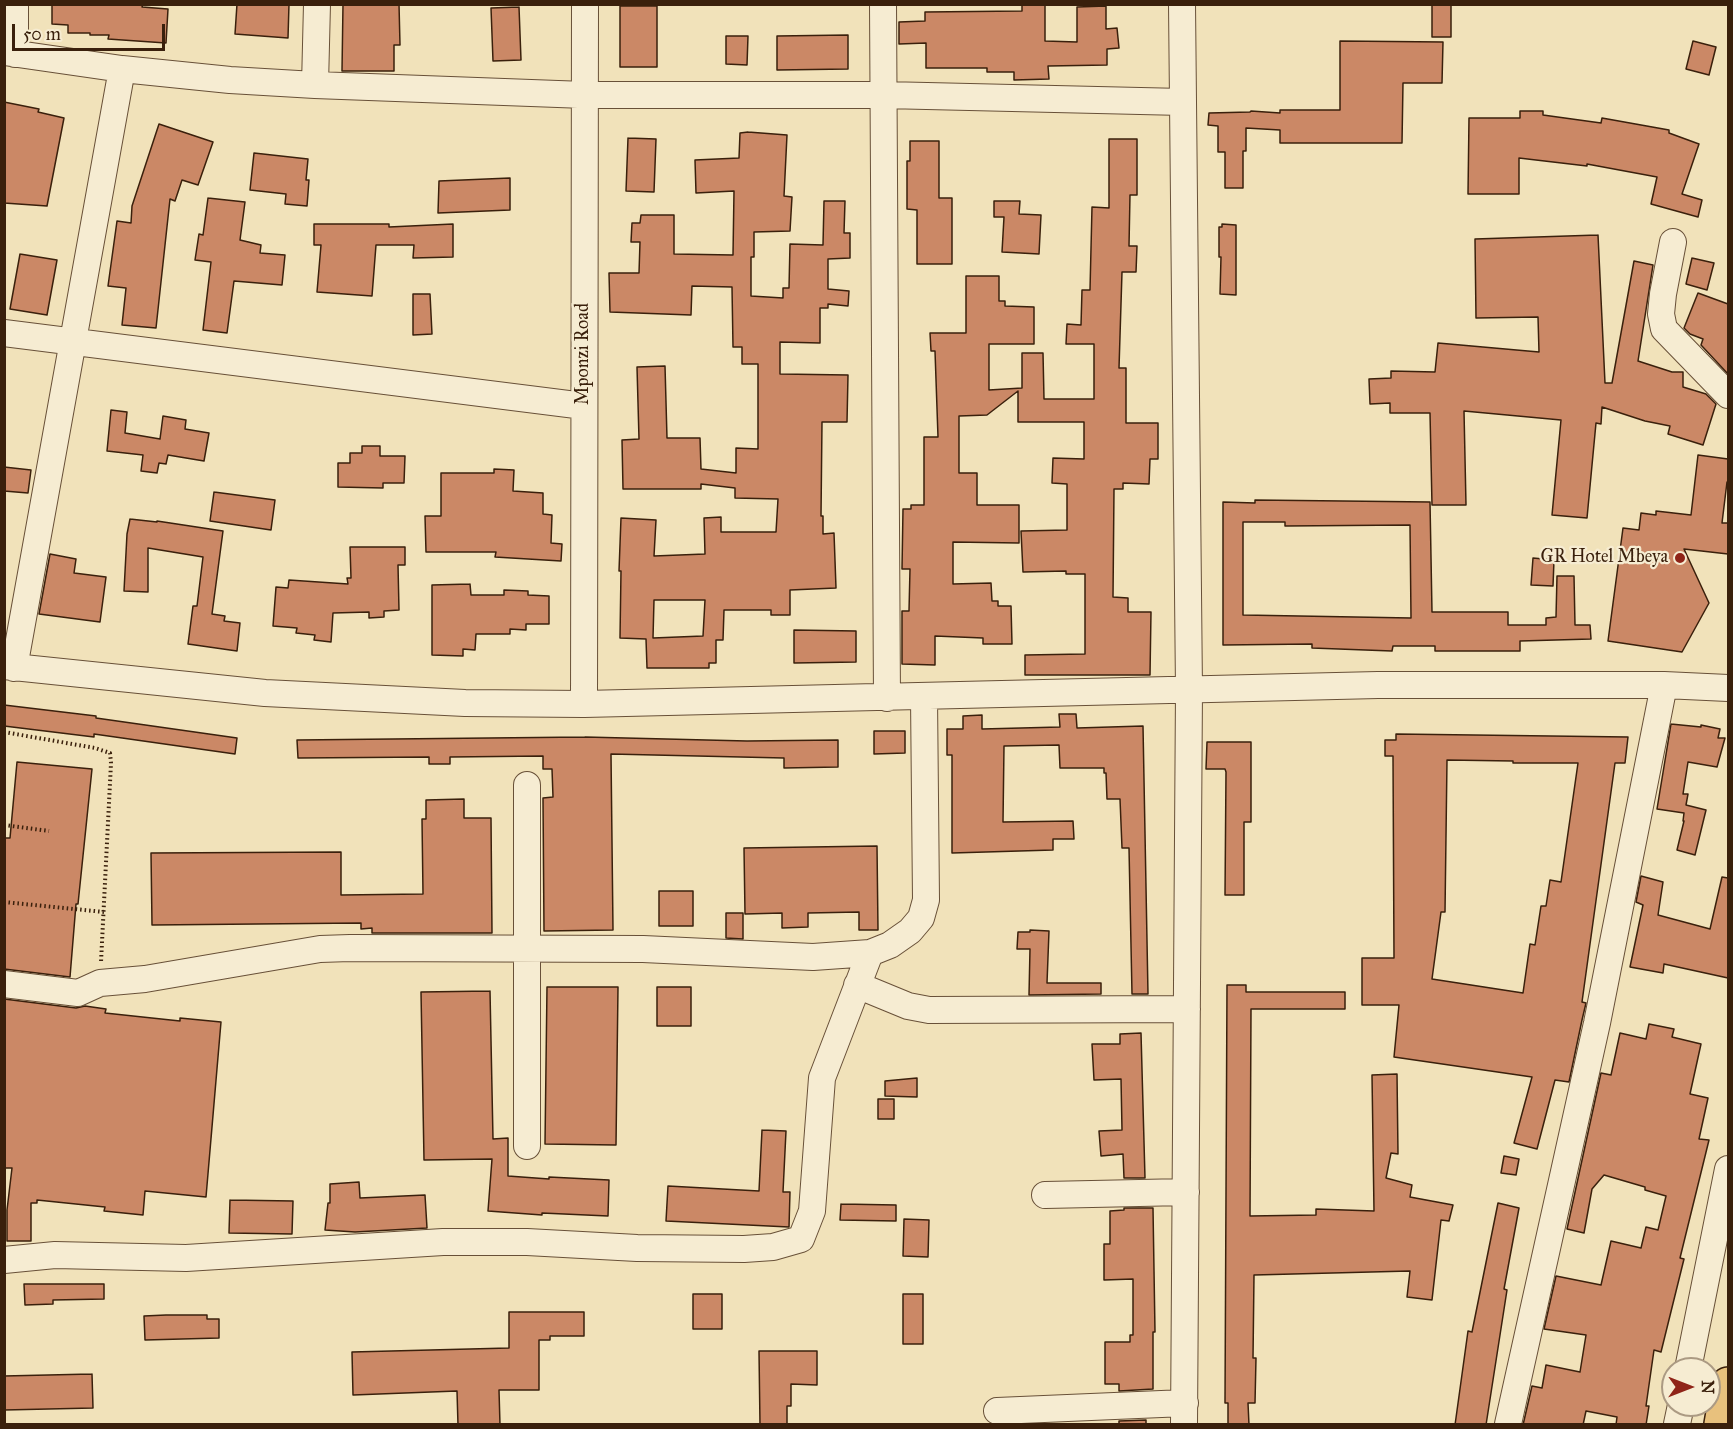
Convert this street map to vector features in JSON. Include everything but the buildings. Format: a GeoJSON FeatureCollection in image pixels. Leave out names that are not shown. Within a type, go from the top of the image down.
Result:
{"type":"FeatureCollection","features":[{"type":"Feature","properties":{"kind":"highway"},"geometry":{"type":"LineString","coordinates":[[1721,1425],[1728,1384]]}},
{"type":"Feature","properties":{"kind":"street"},"geometry":{"type":"LineString","coordinates":[[15,4],[10,53],[230,81],[585,94],[884,95],[1183,102]]}},
{"type":"Feature","properties":{"kind":"street"},"geometry":{"type":"LineString","coordinates":[[315,85],[317,4]]}},
{"type":"Feature","properties":{"kind":"street","name":"Mponzi Road"},"geometry":{"type":"LineString","coordinates":[[584,704],[585,4]]}},
{"type":"Feature","properties":{"kind":"street"},"geometry":{"type":"LineString","coordinates":[[883,4],[887,698]]}},
{"type":"Feature","properties":{"kind":"street"},"geometry":{"type":"LineString","coordinates":[[997,1411],[1184,1414],[1189,690],[1182,4]]}},
{"type":"Feature","properties":{"kind":"street"},"geometry":{"type":"LineString","coordinates":[[122,69],[73,341],[9,667],[265,693],[465,703],[584,704],[1378,685],[1664,685],[1728,688]]}},
{"type":"Feature","properties":{"kind":"street"},"geometry":{"type":"LineString","coordinates":[[1673,242],[1663,294],[1661,314],[1664,329],[1728,395]]}},
{"type":"Feature","properties":{"kind":"street"},"geometry":{"type":"LineString","coordinates":[[4,333],[584,406]]}},
{"type":"Feature","properties":{"kind":"street"},"geometry":{"type":"LineString","coordinates":[[1508,1425],[1597,1023],[1664,685]]}},
{"type":"Feature","properties":{"kind":"street"},"geometry":{"type":"LineString","coordinates":[[4,984],[78,993],[100,983],[145,979],[320,950],[350,948],[643,949],[813,957],[870,953],[890,945],[910,931],[921,918],[926,900],[924,697]]}},
{"type":"Feature","properties":{"kind":"street"},"geometry":{"type":"LineString","coordinates":[[527,785],[527,1146]]}},
{"type":"Feature","properties":{"kind":"street"},"geometry":{"type":"LineString","coordinates":[[4,1260],[55,1255],[186,1258],[443,1242],[527,1242],[637,1248],[744,1249],[773,1247],[801,1239],[812,1211],[822,1078],[870,953]]}},
{"type":"Feature","properties":{"kind":"street"},"geometry":{"type":"LineString","coordinates":[[857,985],[908,1006],[929,1010],[1187,1009]]}},
{"type":"Feature","properties":{"kind":"street"},"geometry":{"type":"LineString","coordinates":[[1690,1357],[1728,1169]]}},
{"type":"Feature","properties":{"kind":"street"},"geometry":{"type":"LineString","coordinates":[[1045,1195],[1186,1192]]}},
{"type":"Feature","properties":{"kind":"path"},"geometry":{"type":"LineString","coordinates":[[4,732],[95,748],[110,753],[100,983]]}},
{"type":"Feature","properties":{"kind":"path"},"geometry":{"type":"LineString","coordinates":[[4,825],[50,831]]}},
{"type":"Feature","properties":{"kind":"path"},"geometry":{"type":"LineString","coordinates":[[4,902],[104,912]]}},
{"type":"Feature","properties":{"kind":"place","name":"GR Hotel Mbeya"},"geometry":{"type":"Point","coordinates":[1680,558]}}]}
